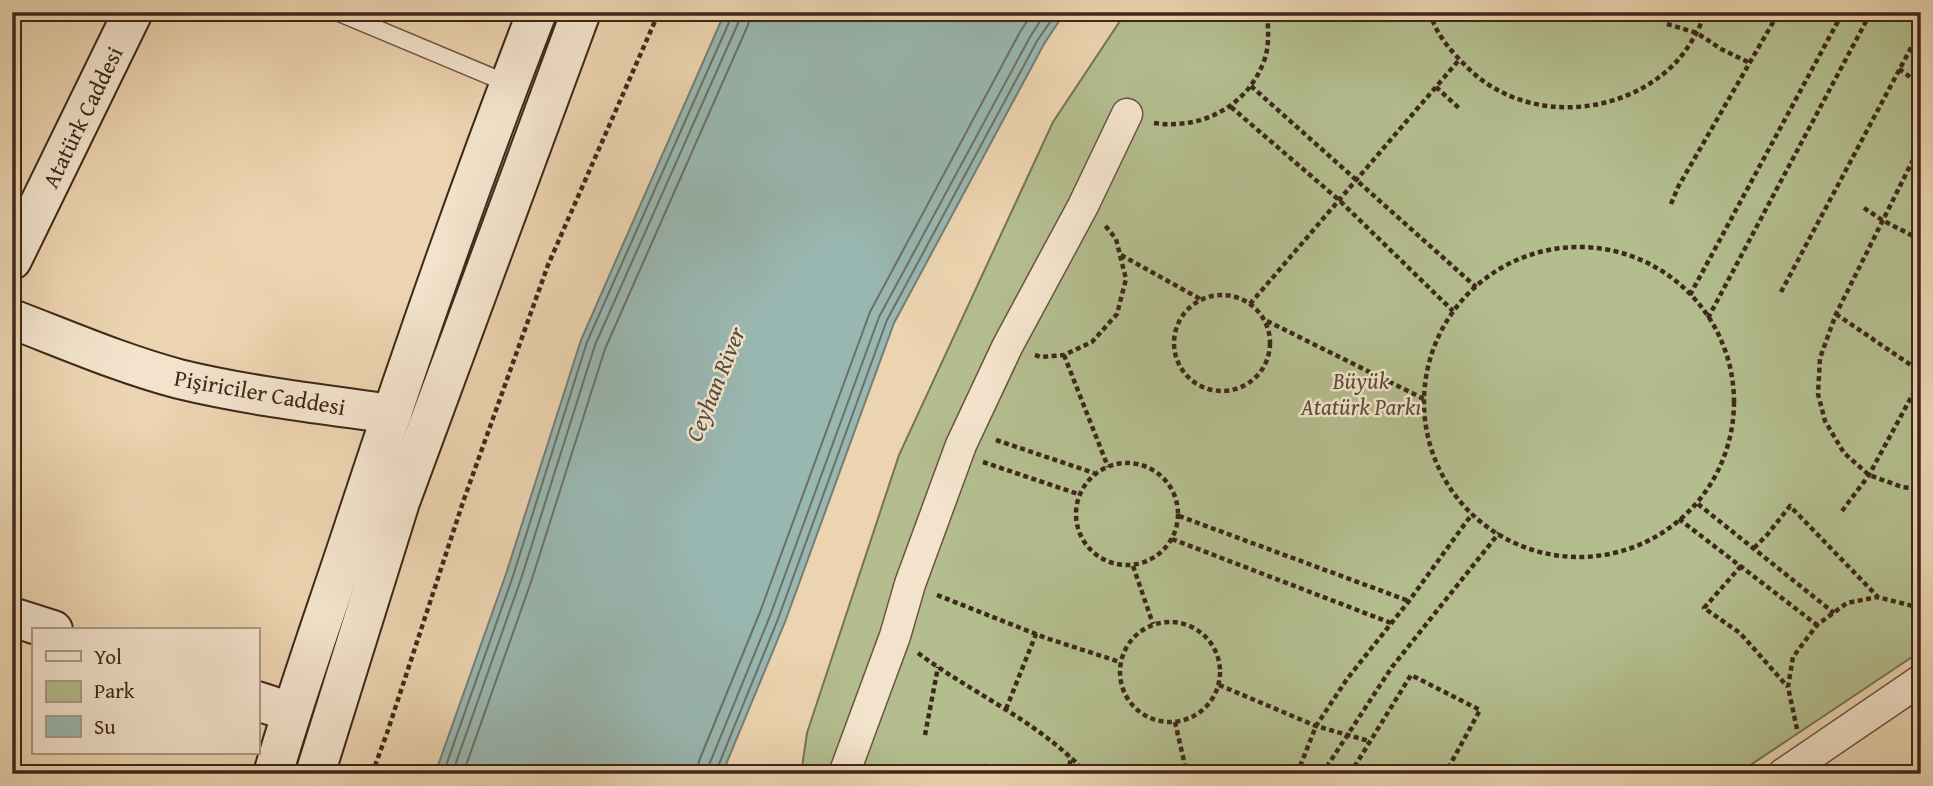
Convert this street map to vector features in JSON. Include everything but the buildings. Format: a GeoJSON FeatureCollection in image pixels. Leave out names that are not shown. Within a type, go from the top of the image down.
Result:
{"type":"FeatureCollection","features":[{"type":"Feature","properties":{"kind":"street","name":"Atatürk Caddesi"},"geometry":{"type":"LineString","coordinates":[[12,260],[133,12]]}},
{"type":"Feature","properties":{"kind":"street"},"geometry":{"type":"LineString","coordinates":[[273,774],[274,706],[391,414],[537,12]]}},
{"type":"Feature","properties":{"kind":"street"},"geometry":{"type":"LineString","coordinates":[[315,774],[400,502],[581,12]]}},
{"type":"Feature","properties":{"kind":"street"},"geometry":{"type":"LineString","coordinates":[[845,774],[895,636],[910,584],[963,442],[1007,347],[1083,206],[1127,114]]}},
{"type":"Feature","properties":{"kind":"street","name":"Pişiriciler Caddesi"},"geometry":{"type":"LineString","coordinates":[[12,319],[177,378],[246,393],[391,414]]}},
{"type":"Feature","properties":{"kind":"street"},"geometry":{"type":"LineString","coordinates":[[12,617],[47,628]]}},
{"type":"Feature","properties":{"kind":"street"},"geometry":{"type":"LineString","coordinates":[[1794,766],[1921,680]]}},
{"type":"Feature","properties":{"kind":"lane"},"geometry":{"type":"LineString","coordinates":[[337,12],[509,84]]}},
{"type":"Feature","properties":{"kind":"path"},"geometry":{"type":"LineString","coordinates":[[372,774],[463,502],[548,265],[659,12]]}},
{"type":"Feature","properties":{"kind":"path"},"geometry":{"type":"LineString","coordinates":[[1127,114],[1148,122],[1169,125],[1198,122],[1231,107],[1251,86],[1264,61],[1269,42],[1267,12]]}},
{"type":"Feature","properties":{"kind":"path"},"geometry":{"type":"LineString","coordinates":[[1430,12],[1448,48],[1478,79],[1513,98],[1559,109],[1600,106],[1641,90],[1670,69],[1695,39],[1706,12]]}},
{"type":"Feature","properties":{"kind":"path"},"geometry":{"type":"LineString","coordinates":[[1671,204],[1678,187],[1779,12]]}},
{"type":"Feature","properties":{"kind":"path"},"geometry":{"type":"LineString","coordinates":[[1690,295],[1843,12]]}},
{"type":"Feature","properties":{"kind":"path"},"geometry":{"type":"LineString","coordinates":[[1707,318],[1871,12]]}},
{"type":"Feature","properties":{"kind":"path"},"geometry":{"type":"LineString","coordinates":[[1667,24],[1697,33],[1721,49],[1750,63]]}},
{"type":"Feature","properties":{"kind":"path"},"geometry":{"type":"LineString","coordinates":[[1781,292],[1921,29]]}},
{"type":"Feature","properties":{"kind":"path"},"geometry":{"type":"LineString","coordinates":[[1250,304],[1459,59]]}},
{"type":"Feature","properties":{"kind":"path"},"geometry":{"type":"LineString","coordinates":[[1899,69],[1921,85]]}},
{"type":"Feature","properties":{"kind":"path"},"geometry":{"type":"LineString","coordinates":[[1251,86],[1476,287]]}},
{"type":"Feature","properties":{"kind":"path"},"geometry":{"type":"LineString","coordinates":[[1436,87],[1460,109]]}},
{"type":"Feature","properties":{"kind":"path"},"geometry":{"type":"LineString","coordinates":[[1231,107],[1339,200],[1453,311]]}},
{"type":"Feature","properties":{"kind":"path"},"geometry":{"type":"LineString","coordinates":[[1921,144],[1836,314],[1820,358],[1818,394],[1825,421],[1844,453],[1869,475],[1902,487],[1921,489]]}},
{"type":"Feature","properties":{"kind":"path"},"geometry":{"type":"LineString","coordinates":[[1007,347],[1041,357],[1064,355],[1092,342],[1117,314],[1126,279],[1116,239],[1097,215],[1083,206]]}},
{"type":"Feature","properties":{"kind":"path"},"geometry":{"type":"LineString","coordinates":[[1864,208],[1921,240]]}},
{"type":"Feature","properties":{"kind":"path"},"geometry":{"type":"LineString","coordinates":[[1571,247],[1610,250],[1664,273],[1690,295],[1698,302],[1727,353],[1735,400],[1730,442],[1716,478],[1698,503],[1648,542],[1602,556],[1558,556],[1515,544],[1472,514],[1441,476],[1424,422],[1428,362],[1453,311],[1476,287],[1485,278],[1515,261],[1543,251],[1571,247]]}},
{"type":"Feature","properties":{"kind":"path"},"geometry":{"type":"LineString","coordinates":[[1120,254],[1203,300]]}},
{"type":"Feature","properties":{"kind":"path"},"geometry":{"type":"LineString","coordinates":[[1213,295],[1233,296],[1250,304],[1258,310],[1270,337],[1270,354],[1257,377],[1248,384],[1223,392],[1206,389],[1195,383],[1183,372],[1175,358],[1174,332],[1180,319],[1191,306],[1213,295]]}},
{"type":"Feature","properties":{"kind":"path"},"geometry":{"type":"LineString","coordinates":[[1836,314],[1921,372]]}},
{"type":"Feature","properties":{"kind":"path"},"geometry":{"type":"LineString","coordinates":[[1264,320],[1426,400]]}},
{"type":"Feature","properties":{"kind":"path"},"geometry":{"type":"LineString","coordinates":[[1064,355],[1108,467]]}},
{"type":"Feature","properties":{"kind":"path"},"geometry":{"type":"LineString","coordinates":[[1842,511],[1869,475],[1921,379]]}},
{"type":"Feature","properties":{"kind":"path"},"geometry":{"type":"LineString","coordinates":[[963,442],[1094,473]]}},
{"type":"Feature","properties":{"kind":"path"},"geometry":{"type":"LineString","coordinates":[[963,442],[1079,494]]}},
{"type":"Feature","properties":{"kind":"path"},"geometry":{"type":"LineString","coordinates":[[1116,463],[1137,463],[1158,473],[1173,491],[1179,516],[1172,539],[1166,549],[1152,560],[1133,566],[1114,565],[1096,556],[1080,538],[1074,517],[1079,494],[1094,473],[1108,467],[1116,463]]}},
{"type":"Feature","properties":{"kind":"path"},"geometry":{"type":"LineString","coordinates":[[1698,503],[1833,613]]}},
{"type":"Feature","properties":{"kind":"path"},"geometry":{"type":"LineString","coordinates":[[1754,548],[1790,506],[1877,597]]}},
{"type":"Feature","properties":{"kind":"path"},"geometry":{"type":"LineString","coordinates":[[1297,774],[1316,726],[1347,679],[1409,601],[1472,514]]}},
{"type":"Feature","properties":{"kind":"path"},"geometry":{"type":"LineString","coordinates":[[1179,516],[1409,601]]}},
{"type":"Feature","properties":{"kind":"path"},"geometry":{"type":"LineString","coordinates":[[1679,519],[1817,625]]}},
{"type":"Feature","properties":{"kind":"path"},"geometry":{"type":"LineString","coordinates":[[1322,774],[1392,667],[1499,533]]}},
{"type":"Feature","properties":{"kind":"path"},"geometry":{"type":"LineString","coordinates":[[1172,539],[1391,623]]}},
{"type":"Feature","properties":{"kind":"path"},"geometry":{"type":"LineString","coordinates":[[1133,566],[1153,624]]}},
{"type":"Feature","properties":{"kind":"path"},"geometry":{"type":"LineString","coordinates":[[1741,566],[1704,608],[1740,633],[1788,687]]}},
{"type":"Feature","properties":{"kind":"path"},"geometry":{"type":"LineString","coordinates":[[910,584],[1037,634],[1120,662]]}},
{"type":"Feature","properties":{"kind":"path"},"geometry":{"type":"LineString","coordinates":[[1794,766],[1788,687],[1793,657],[1817,625],[1847,603],[1877,597],[1921,608]]}},
{"type":"Feature","properties":{"kind":"path"},"geometry":{"type":"LineString","coordinates":[[1161,622],[1187,625],[1196,629],[1210,640],[1219,661],[1219,685],[1214,696],[1200,713],[1192,718],[1175,722],[1152,719],[1132,705],[1120,682],[1120,662],[1124,651],[1133,636],[1153,624],[1161,622]]}},
{"type":"Feature","properties":{"kind":"path"},"geometry":{"type":"LineString","coordinates":[[1006,709],[1037,634]]}},
{"type":"Feature","properties":{"kind":"path"},"geometry":{"type":"LineString","coordinates":[[895,636],[938,667],[1018,716],[1072,757],[1087,774]]}},
{"type":"Feature","properties":{"kind":"path"},"geometry":{"type":"LineString","coordinates":[[925,735],[938,667]]}},
{"type":"Feature","properties":{"kind":"path"},"geometry":{"type":"LineString","coordinates":[[1350,774],[1411,675],[1480,710],[1445,774]]}},
{"type":"Feature","properties":{"kind":"path"},"geometry":{"type":"LineString","coordinates":[[1219,685],[1316,726],[1369,741]]}},
{"type":"Feature","properties":{"kind":"path"},"geometry":{"type":"LineString","coordinates":[[1175,722],[1187,774]]}},
{"type":"Feature","properties":{"kind":"path"},"geometry":{"type":"LineString","coordinates":[[1068,774],[1072,757]]}},
{"type":"Feature","properties":{"kind":"path"},"geometry":{"type":"LineString","coordinates":[[970,774],[985,766],[1015,774]]}},
{"type":"Feature","properties":{"kind":"green space","name":"Büyük Atatürk Parkı"},"geometry":{"type":"Polygon","coordinates":[[[1126,12],[1921,12],[1921,651],[1737,774],[801,774],[807,733],[899,455],[1053,122],[1126,12]]]}},
{"type":"Feature","properties":{"kind":"water","name":"Ceyhan River"},"geometry":{"type":"Polygon","coordinates":[[[725,12],[1065,12],[1044,44],[894,323],[785,622],[722,774],[435,774],[506,574],[581,340],[725,12]]]}}]}
